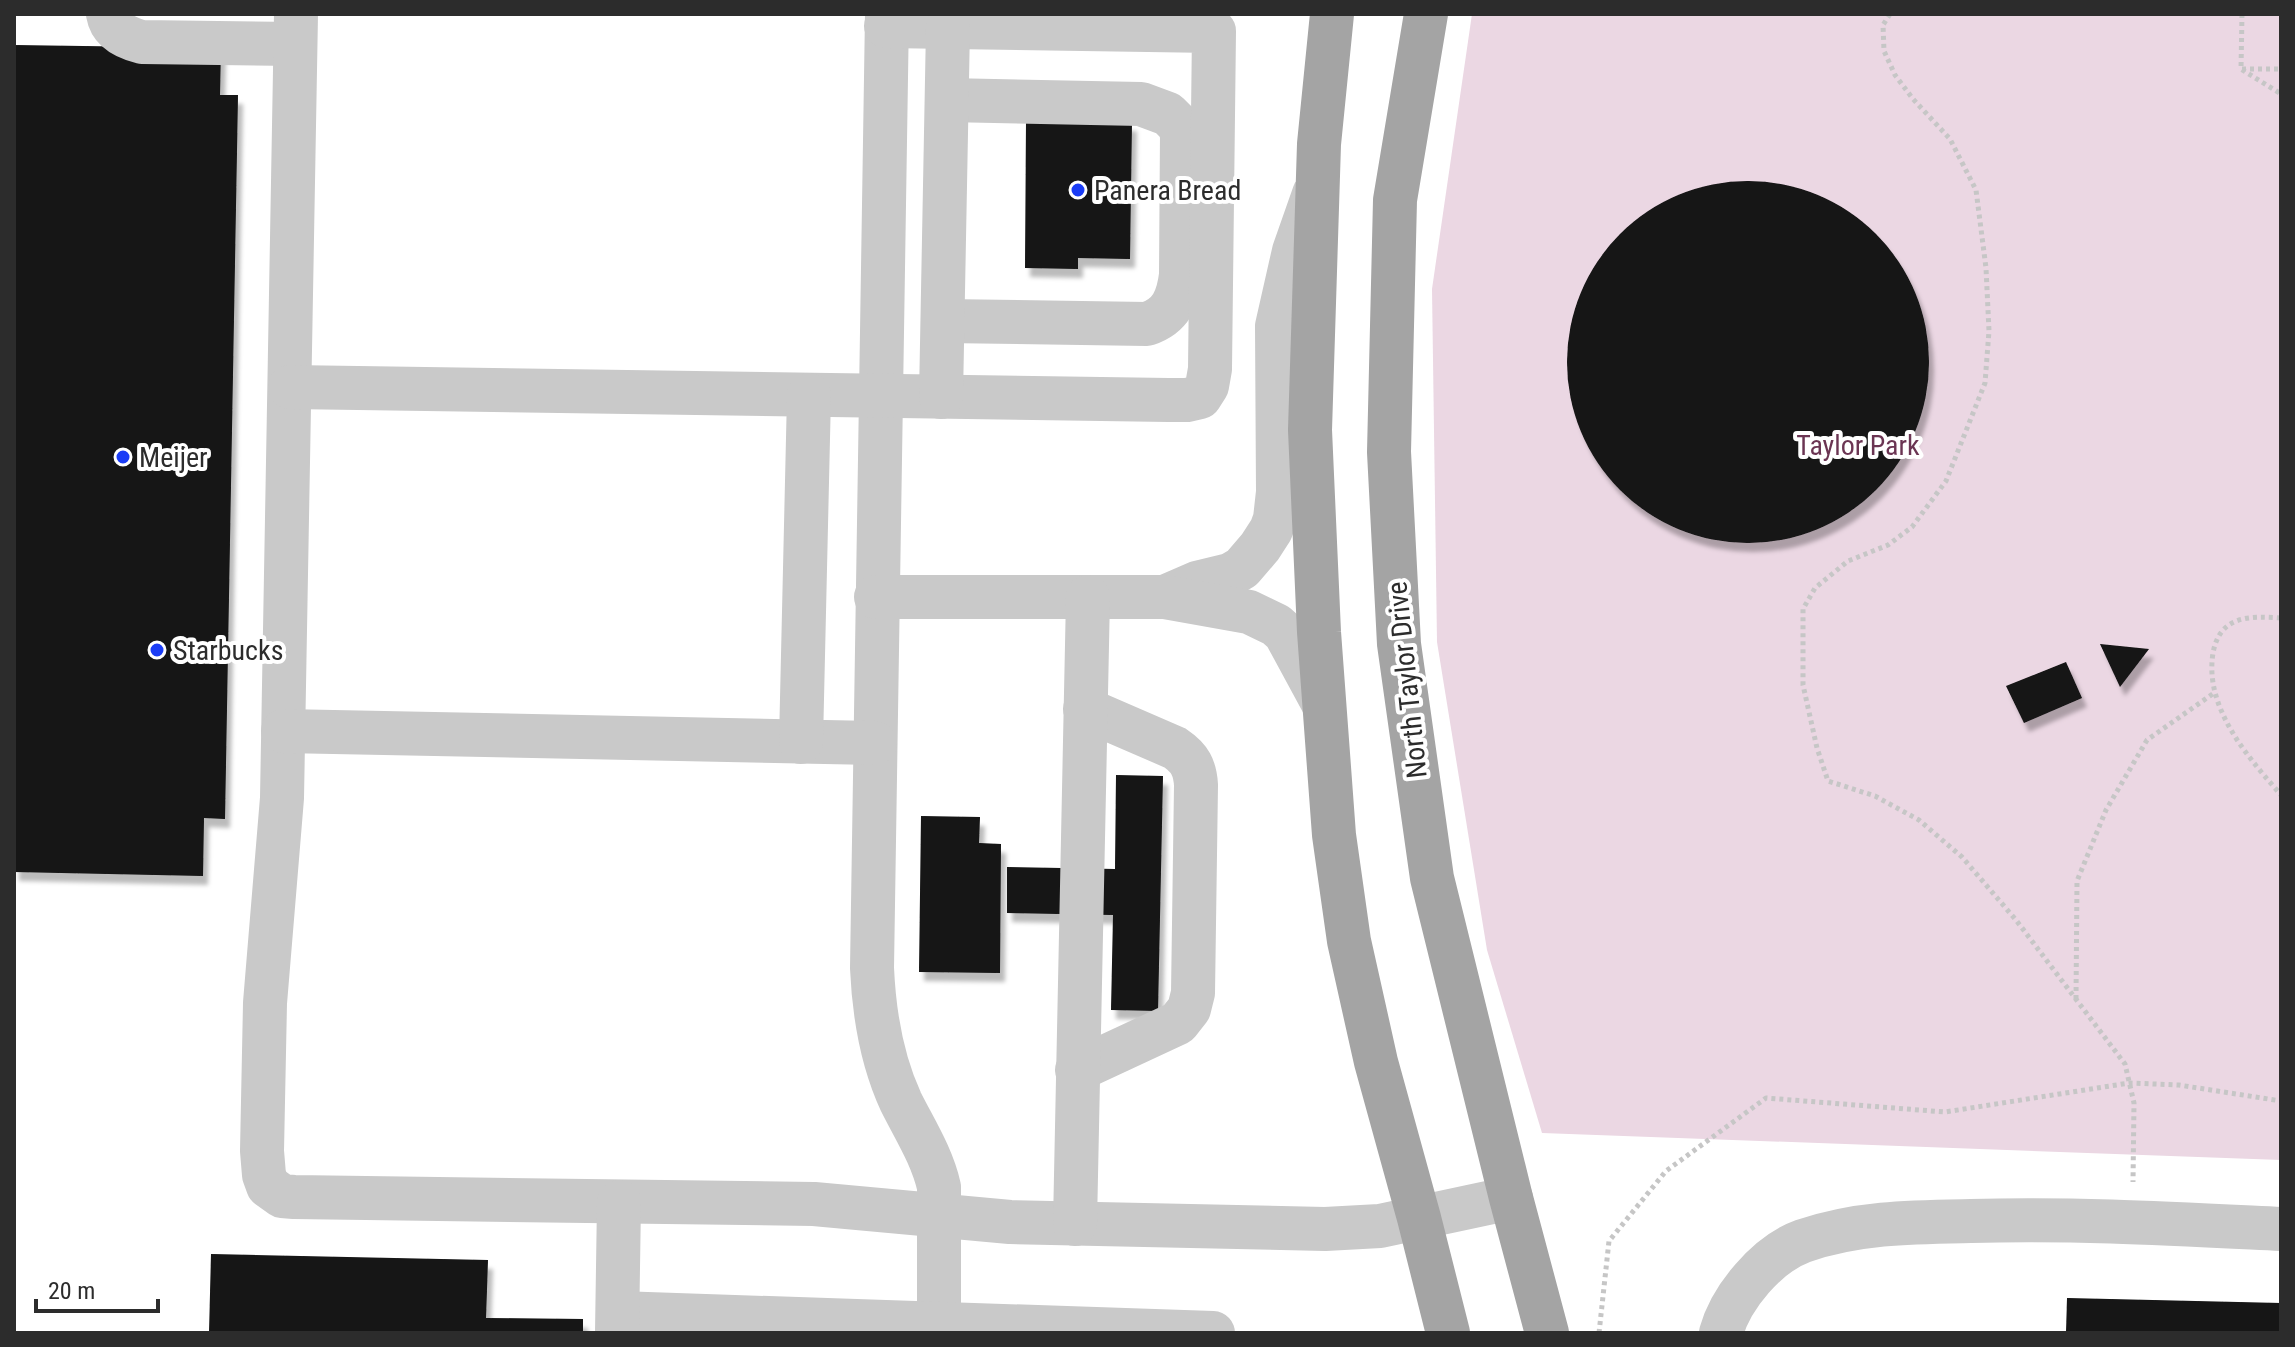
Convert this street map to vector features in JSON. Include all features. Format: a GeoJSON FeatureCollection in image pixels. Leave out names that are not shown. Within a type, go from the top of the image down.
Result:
{"type":"FeatureCollection","features":[{"type":"Feature","properties":{"kind":"main road"},"geometry":{"type":"LineString","coordinates":[[1332,14],[1319,144],[1310,430],[1319,632],[1334,835],[1349,941],[1376,1062],[1448,1333]]}},
{"type":"Feature","properties":{"kind":"main road","name":"North Taylor Drive"},"geometry":{"type":"LineString","coordinates":[[1426,14],[1395,200],[1389,452],[1399,644],[1432,878],[1547,1333]]}},
{"type":"Feature","properties":{"kind":"lane"},"geometry":{"type":"LineString","coordinates":[[108,14],[109,22],[116,30],[142,42],[295,29],[280,842],[264,1036],[262,1151],[264,1175],[270,1190],[294,1197],[814,1204],[1075,1224],[1325,1229],[1371,1227],[1511,1198]]}},
{"type":"Feature","properties":{"kind":"lane"},"geometry":{"type":"LineString","coordinates":[[290,387],[879,396],[941,397],[1187,400],[1197,398],[1205,391],[1210,369],[1214,31],[948,27],[886,20],[879,396],[872,950],[874,997],[883,1046],[896,1090],[934,1166],[939,1187],[939,1328]]}},
{"type":"Feature","properties":{"kind":"lane"},"geometry":{"type":"LineString","coordinates":[[941,397],[948,27]]}},
{"type":"Feature","properties":{"kind":"lane"},"geometry":{"type":"LineString","coordinates":[[943,321],[1147,324],[1170,311],[1181,275],[1183,141],[1181,129],[1174,118],[1160,110],[1136,104],[947,100]]}},
{"type":"Feature","properties":{"kind":"lane"},"geometry":{"type":"LineString","coordinates":[[1165,597],[1197,583],[1236,572],[1260,547],[1271,530],[1278,492],[1277,326],[1294,251],[1318,185]]}},
{"type":"Feature","properties":{"kind":"lane"},"geometry":{"type":"LineString","coordinates":[[801,742],[809,395]]}},
{"type":"Feature","properties":{"kind":"lane"},"geometry":{"type":"LineString","coordinates":[[876,597],[1165,597],[1246,611],[1276,625],[1289,640],[1324,705]]}},
{"type":"Feature","properties":{"kind":"lane"},"geometry":{"type":"LineString","coordinates":[[1075,1224],[1088,597]]}},
{"type":"Feature","properties":{"kind":"lane"},"geometry":{"type":"LineString","coordinates":[[1077,1070],[1178,1023],[1189,1009],[1193,993],[1196,785],[1193,767],[1175,748],[1085,709]]}},
{"type":"Feature","properties":{"kind":"lane"},"geometry":{"type":"LineString","coordinates":[[283,731],[875,743]]}},
{"type":"Feature","properties":{"kind":"lane"},"geometry":{"type":"LineString","coordinates":[[619,1202],[618,1323],[1213,1333]]}},
{"type":"Feature","properties":{"kind":"lane"},"geometry":{"type":"LineString","coordinates":[[1721,1333],[1725,1319],[1747,1284],[1766,1264],[1801,1242],[1842,1231],[1886,1223],[2034,1219],[2281,1229]]}},
{"type":"Feature","properties":{"kind":"path"},"geometry":{"type":"LineString","coordinates":[[1890,14],[1883,25],[1884,51],[1895,75],[1950,139],[1976,190],[1986,268],[1989,331],[1985,383],[1946,481],[1912,527],[1888,545],[1848,561],[1815,588],[1803,609],[1803,685],[1828,781],[1875,796],[1919,820],[1962,857],[2016,920],[2125,1064],[2134,1103],[2133,1223]]}},
{"type":"Feature","properties":{"kind":"path"},"geometry":{"type":"LineString","coordinates":[[2241,69],[2242,14]]}},
{"type":"Feature","properties":{"kind":"path"},"geometry":{"type":"LineString","coordinates":[[2241,69],[2281,69]]}},
{"type":"Feature","properties":{"kind":"path"},"geometry":{"type":"LineString","coordinates":[[2241,69],[2281,94]]}},
{"type":"Feature","properties":{"kind":"path"},"geometry":{"type":"LineString","coordinates":[[2281,618],[2243,618],[2227,625],[2215,641],[2211,664],[2214,693],[2225,720],[2281,795]]}},
{"type":"Feature","properties":{"kind":"path"},"geometry":{"type":"LineString","coordinates":[[2075,1000],[2077,881],[2106,810],[2147,740],[2214,693]]}},
{"type":"Feature","properties":{"kind":"path"},"geometry":{"type":"LineString","coordinates":[[1599,1333],[1609,1241],[1666,1171],[1766,1098],[1945,1112],[2129,1083],[2179,1085],[2281,1101]]}},
{"type":"Feature","properties":{"kind":"green space","name":"Taylor Park"},"geometry":{"type":"Polygon","coordinates":[[[1472,14],[2281,14],[2281,1160],[1542,1133],[1487,950],[1437,642],[1432,289],[1472,14]]]}},
{"type":"Feature","properties":{"kind":"building","name":"Meijer"},"geometry":{"type":"Polygon","coordinates":[[[14,45],[221,48],[220,95],[238,95],[225,819],[204,818],[203,876],[14,872],[14,45]]]}},
{"type":"Feature","properties":{"kind":"building","name":"Panera Bread"},"geometry":{"type":"Polygon","coordinates":[[[1026,121],[1132,122],[1130,259],[1078,258],[1078,269],[1025,268],[1026,121]]]}},
{"type":"Feature","properties":{"kind":"building"},"geometry":{"type":"Polygon","coordinates":[[[1748,181],[1783,184],[1817,195],[1849,211],[1876,234],[1899,261],[1915,293],[1926,327],[1929,362],[1926,397],[1915,431],[1899,463],[1876,490],[1849,513],[1817,529],[1783,540],[1748,543],[1713,540],[1679,529],[1647,513],[1620,490],[1597,463],[1581,431],[1570,397],[1567,362],[1570,327],[1581,293],[1597,261],[1620,234],[1647,211],[1679,195],[1713,184],[1748,181]]]}},
{"type":"Feature","properties":{"kind":"building"},"geometry":{"type":"Polygon","coordinates":[[[2100,644],[2149,649],[2120,687],[2100,644]]]}},
{"type":"Feature","properties":{"kind":"building"},"geometry":{"type":"Polygon","coordinates":[[[2066,662],[2082,698],[2024,723],[2006,686],[2066,662]]]}},
{"type":"Feature","properties":{"kind":"building"},"geometry":{"type":"Polygon","coordinates":[[[1116,775],[1163,776],[1158,1011],[1111,1010],[1113,915],[1007,913],[1007,867],[1115,869],[1116,775]]]}},
{"type":"Feature","properties":{"kind":"building"},"geometry":{"type":"Polygon","coordinates":[[[921,816],[980,817],[979,843],[1001,844],[1000,973],[919,972],[921,816]]]}},
{"type":"Feature","properties":{"kind":"building"},"geometry":{"type":"Polygon","coordinates":[[[211,1254],[488,1260],[486,1318],[583,1319],[583,1333],[209,1333],[211,1254]]]}},
{"type":"Feature","properties":{"kind":"building"},"geometry":{"type":"Polygon","coordinates":[[[2067,1298],[2281,1303],[2281,1333],[2066,1333],[2067,1298]]]}},
{"type":"Feature","properties":{"kind":"place","name":"Panera Bread"},"geometry":{"type":"Point","coordinates":[1078,190]}},
{"type":"Feature","properties":{"kind":"place","name":"Meijer"},"geometry":{"type":"Point","coordinates":[123,457]}},
{"type":"Feature","properties":{"kind":"place","name":"Starbucks"},"geometry":{"type":"Point","coordinates":[157,650]}}]}
